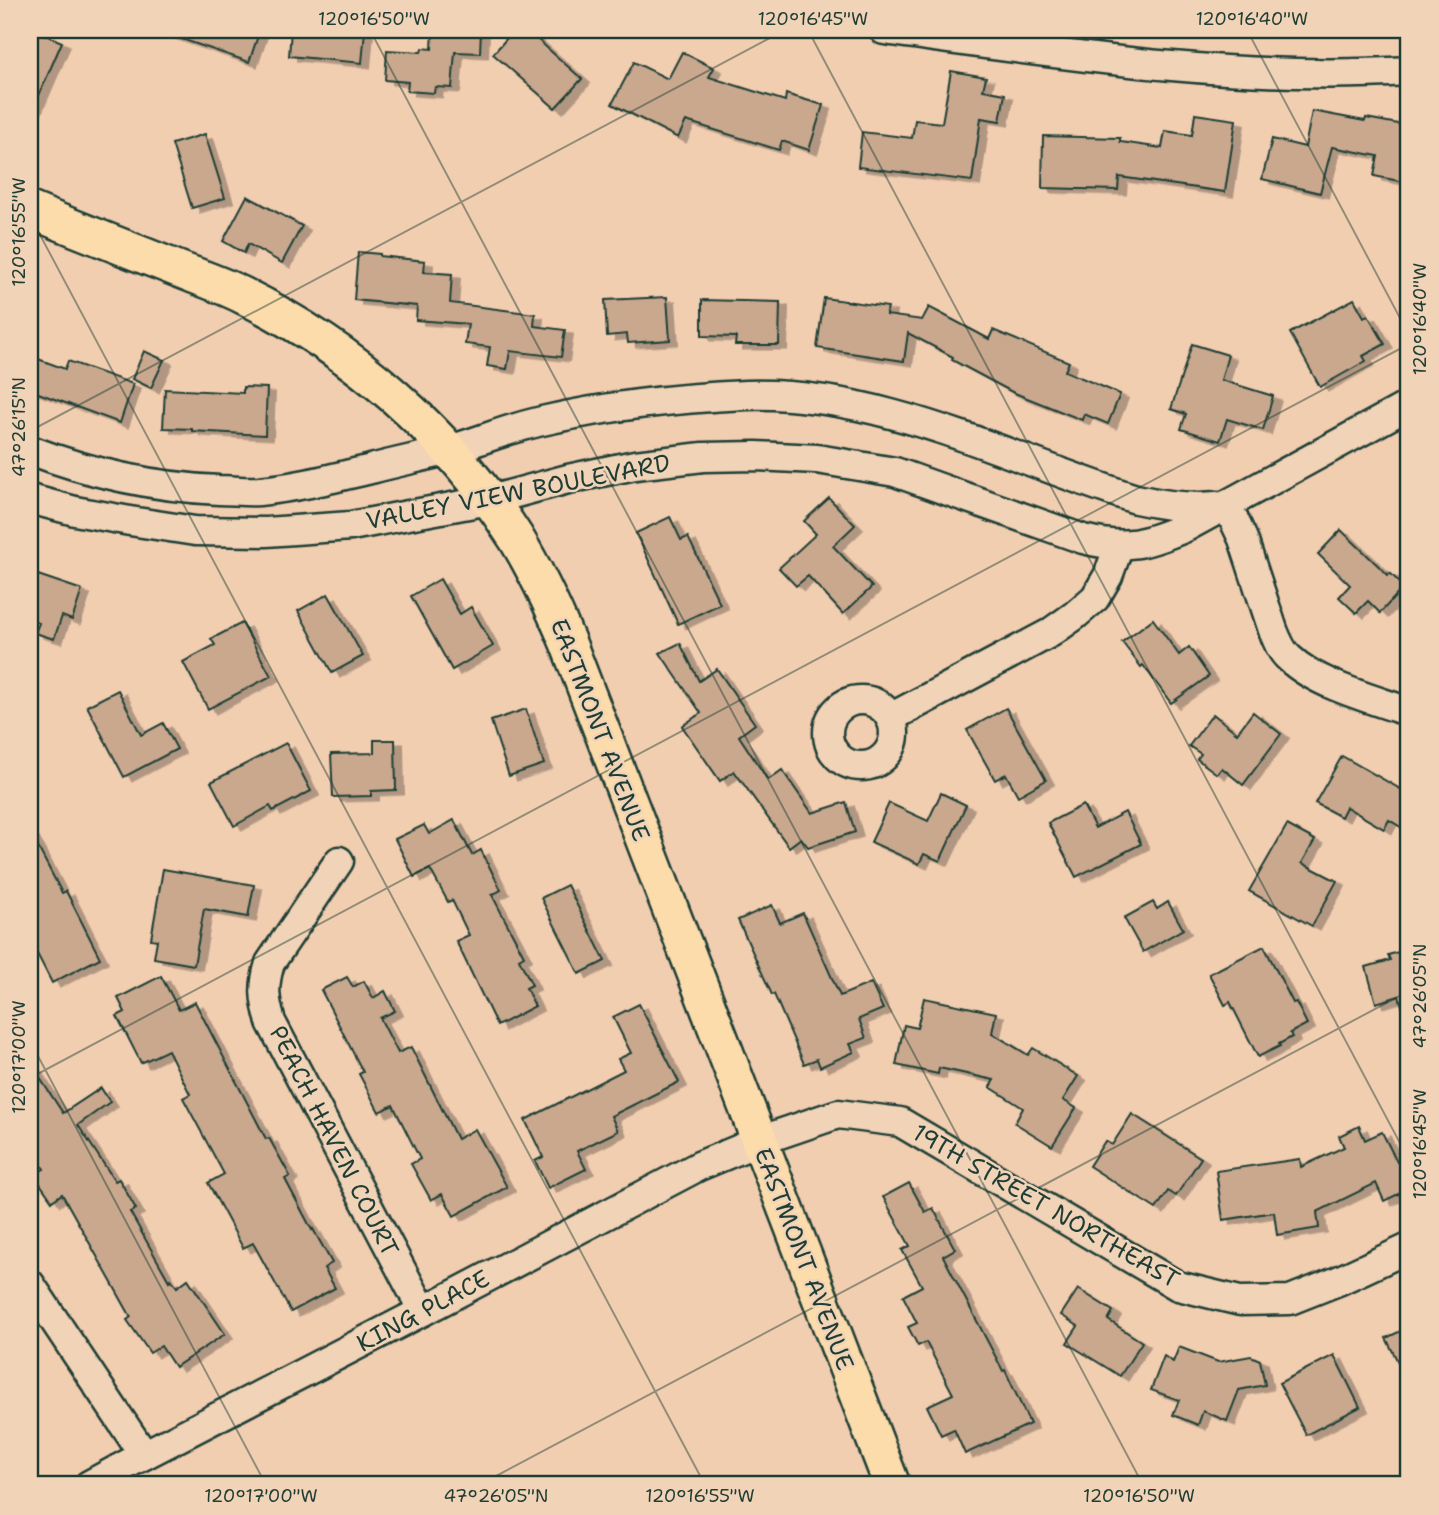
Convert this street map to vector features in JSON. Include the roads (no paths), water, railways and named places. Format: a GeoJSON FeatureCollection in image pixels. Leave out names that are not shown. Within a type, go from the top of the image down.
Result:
{"type":"FeatureCollection","features":[{"type":"Feature","properties":{"kind":"main road","name":"EASTMONT AVENUE"},"geometry":{"type":"LineString","coordinates":[[30,210],[239,293],[314,335],[383,385],[415,414],[490,500],[516,539],[558,619],[892,1485]]}},
{"type":"Feature","properties":{"kind":"street"},"geometry":{"type":"LineString","coordinates":[[884,30],[1114,60],[1237,71],[1293,74],[1409,71]]}},
{"type":"Feature","properties":{"kind":"street","name":"VALLEY VIEW BOULEVARD"},"geometry":{"type":"LineString","coordinates":[[30,450],[94,471],[151,484],[256,491],[311,484],[449,450],[540,421],[614,408],[737,396],[806,398],[875,409],[941,429],[1136,499],[1188,508],[1227,505]]}},
{"type":"Feature","properties":{"kind":"street"},"geometry":{"type":"LineString","coordinates":[[1409,405],[1227,505],[1243,539],[1273,630],[1287,657],[1317,677],[1409,712]]}},
{"type":"Feature","properties":{"kind":"street","name":"VALLEY VIEW BOULEVARD"},"geometry":{"type":"LineString","coordinates":[[30,499],[75,511],[195,531],[266,532],[351,526],[490,500],[568,479],[635,465],[703,457],[756,456],[817,459],[895,472],[1083,539],[1119,546],[1139,544],[1161,537],[1227,505]]}},
{"type":"Feature","properties":{"kind":"street"},"geometry":{"type":"LineString","coordinates":[[890,718],[1049,633],[1074,615],[1095,598],[1108,576],[1119,546]]}},
{"type":"Feature","properties":{"kind":"street","name":"PEACH HAVEN COURT"},"geometry":{"type":"LineString","coordinates":[[339,861],[270,963],[264,982],[265,1002],[271,1022],[423,1311]]}},
{"type":"Feature","properties":{"kind":"street","name":"19TH STREET NORTHEAST"},"geometry":{"type":"LineString","coordinates":[[759,1141],[838,1114],[901,1122],[1178,1286],[1240,1301],[1290,1300],[1409,1248]]}},
{"type":"Feature","properties":{"kind":"street","name":"KING PLACE"},"geometry":{"type":"LineString","coordinates":[[89,1485],[699,1166],[759,1141]]}},
{"type":"Feature","properties":{"kind":"street"},"geometry":{"type":"LineString","coordinates":[[30,1284],[144,1455]]}}]}
